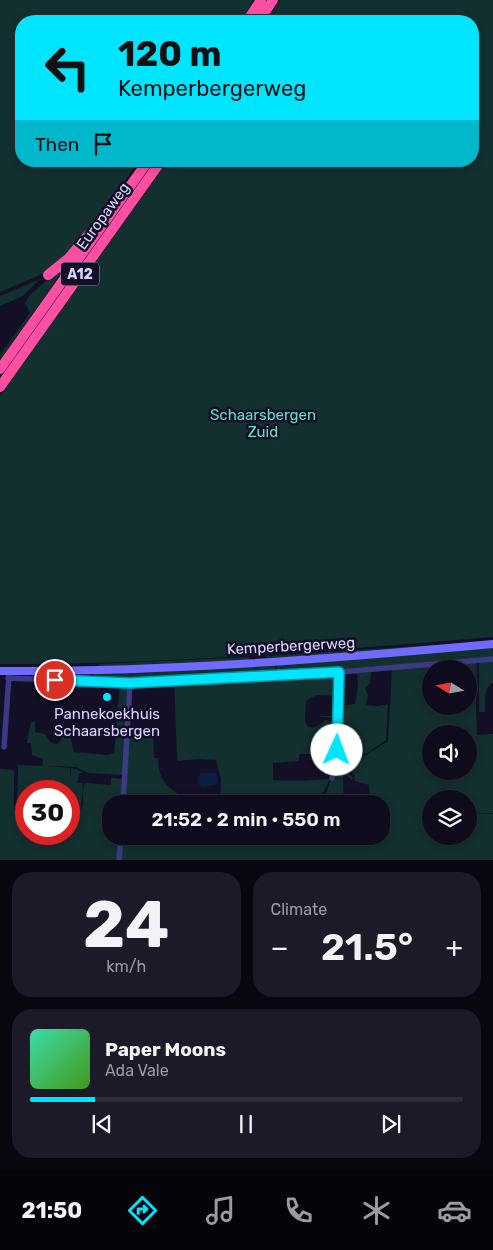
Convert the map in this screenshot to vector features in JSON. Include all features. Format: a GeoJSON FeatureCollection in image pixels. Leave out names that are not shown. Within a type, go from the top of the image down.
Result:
{"type":"FeatureCollection","features":[{"type":"Feature","properties":{"kind":"highway"},"geometry":{"type":"LineString","coordinates":[[251,15],[261,0]]}},
{"type":"Feature","properties":{"kind":"highway"},"geometry":{"type":"LineString","coordinates":[[263,15],[273,0]]}},
{"type":"Feature","properties":{"kind":"highway","name":"A12"},"geometry":{"type":"LineString","coordinates":[[48,275],[68,258],[141,167]]}},
{"type":"Feature","properties":{"kind":"highway","name":"Europaweg"},"geometry":{"type":"LineString","coordinates":[[0,369],[142,167]]}},
{"type":"Feature","properties":{"kind":"highway","name":"Europaweg"},"geometry":{"type":"LineString","coordinates":[[0,387],[157,167]]}},
{"type":"Feature","properties":{"kind":"main road","name":"Kemperbergerweg"},"geometry":{"type":"LineString","coordinates":[[0,671],[9,674],[324,658],[493,644]]}},
{"type":"Feature","properties":{"kind":"street","name":"Kemperbergerweg"},"geometry":{"type":"LineString","coordinates":[[9,674],[91,682],[130,683],[339,672],[493,659]]}},
{"type":"Feature","properties":{"kind":"street"},"geometry":{"type":"LineString","coordinates":[[91,670],[91,682]]}},
{"type":"Feature","properties":{"kind":"street","name":"Kemperbergerweg"},"geometry":{"type":"LineString","coordinates":[[332,778],[338,756],[339,672]]}},
{"type":"Feature","properties":{"kind":"street"},"geometry":{"type":"LineString","coordinates":[[4,747],[9,674]]}},
{"type":"Feature","properties":{"kind":"street"},"geometry":{"type":"LineString","coordinates":[[124,795],[130,683]]}},
{"type":"Feature","properties":{"kind":"street"},"geometry":{"type":"LineString","coordinates":[[119,860],[120,845]]}},
{"type":"Feature","properties":{"kind":"green space"},"geometry":{"type":"Polygon","coordinates":[[[0,0],[254,0],[244,15],[15,15],[15,167],[135,167],[81,242],[47,272],[0,292],[0,0]]]}},
{"type":"Feature","properties":{"kind":"green space","name":"Schaarsbergen Zuid"},"geometry":{"type":"Polygon","coordinates":[[[280,0],[493,0],[493,637],[308,652],[185,659],[0,664],[0,396],[164,167],[479,167],[479,15],[270,15],[280,0]]]}},
{"type":"Feature","properties":{"kind":"green space"},"geometry":{"type":"Polygon","coordinates":[[[72,258],[0,359],[0,355],[30,313],[25,303],[30,295],[72,258]]]}},
{"type":"Feature","properties":{"kind":"green space"},"geometry":{"type":"Polygon","coordinates":[[[40,279],[23,296],[0,306],[0,296],[40,279]]]}},
{"type":"Feature","properties":{"kind":"green space"},"geometry":{"type":"Polygon","coordinates":[[[433,645],[433,647],[282,659],[266,657],[266,656],[433,645]]]}},
{"type":"Feature","properties":{"kind":"green space"},"geometry":{"type":"Polygon","coordinates":[[[493,647],[493,657],[422,660],[422,663],[277,674],[276,666],[293,662],[493,647]]]}},
{"type":"Feature","properties":{"kind":"green space"},"geometry":{"type":"Polygon","coordinates":[[[249,657],[250,659],[242,661],[100,668],[99,664],[249,657]]]}},
{"type":"Feature","properties":{"kind":"green space"},"geometry":{"type":"Polygon","coordinates":[[[493,660],[493,682],[486,692],[485,712],[479,712],[479,662],[493,660]]]}},
{"type":"Feature","properties":{"kind":"green space"},"geometry":{"type":"Polygon","coordinates":[[[275,666],[276,674],[130,681],[93,679],[95,673],[275,666]]]}},
{"type":"Feature","properties":{"kind":"green space"},"geometry":{"type":"Polygon","coordinates":[[[422,667],[422,715],[476,715],[477,725],[422,725],[422,780],[477,780],[477,735],[493,734],[493,813],[477,814],[477,790],[422,790],[422,845],[477,845],[477,814],[493,814],[493,860],[121,860],[122,845],[390,845],[390,795],[370,795],[369,785],[355,781],[354,775],[343,762],[366,755],[388,741],[392,669],[422,667]]]}},
{"type":"Feature","properties":{"kind":"green space"},"geometry":{"type":"Polygon","coordinates":[[[371,671],[370,683],[365,688],[368,695],[366,705],[378,706],[388,704],[386,740],[366,754],[342,758],[340,757],[340,706],[355,704],[358,687],[357,672],[371,671]]]}},
{"type":"Feature","properties":{"kind":"green space"},"geometry":{"type":"Polygon","coordinates":[[[335,674],[338,676],[336,718],[320,717],[331,716],[333,713],[334,696],[319,695],[306,701],[305,720],[307,726],[312,727],[319,725],[325,720],[337,723],[336,747],[321,754],[299,754],[299,761],[273,763],[273,780],[330,779],[324,791],[320,795],[220,795],[221,779],[216,760],[178,761],[174,682],[335,674]]]}},
{"type":"Feature","properties":{"kind":"green space"},"geometry":{"type":"Polygon","coordinates":[[[120,685],[127,685],[124,773],[122,775],[88,773],[76,767],[46,766],[70,768],[70,780],[18,780],[18,765],[42,766],[43,759],[32,755],[31,743],[27,743],[31,722],[35,722],[35,732],[45,734],[55,744],[61,740],[61,729],[64,729],[65,734],[70,735],[74,752],[107,755],[114,753],[120,685]]]}},
{"type":"Feature","properties":{"kind":"green space"},"geometry":{"type":"Polygon","coordinates":[[[128,735],[153,735],[154,758],[158,758],[161,776],[170,789],[180,795],[125,795],[128,735]]]}},
{"type":"Feature","properties":{"kind":"green space"},"geometry":{"type":"Polygon","coordinates":[[[338,762],[353,778],[352,780],[346,775],[343,777],[344,795],[328,795],[326,793],[338,762]]]}},
{"type":"Feature","properties":{"kind":"green space"},"geometry":{"type":"Polygon","coordinates":[[[71,768],[84,773],[79,773],[78,780],[70,780],[71,768]]]}},
{"type":"Feature","properties":{"kind":"green space"},"geometry":{"type":"Polygon","coordinates":[[[0,769],[14,770],[15,845],[80,845],[80,809],[83,802],[82,794],[85,783],[111,785],[111,778],[122,779],[122,795],[102,795],[102,845],[119,845],[118,860],[0,860],[0,769]]]}},
{"type":"Feature","properties":{"kind":"green space"},"geometry":{"type":"Polygon","coordinates":[[[80,783],[83,783],[81,807],[80,783]]]}},
{"type":"Feature","properties":{"kind":"water"},"geometry":{"type":"Polygon","coordinates":[[[201,773],[216,773],[218,781],[216,785],[203,787],[199,785],[198,777],[201,773]]]}},
{"type":"Feature","properties":{"kind":"place","name":"Pannekoekhuis Schaarsbergen"},"geometry":{"type":"Point","coordinates":[107,697]}},
{"type":"Feature","properties":{"kind":"route"},"geometry":{"type":"LineString","coordinates":[[55,680],[130,683],[339,672],[337,750]]}}]}
